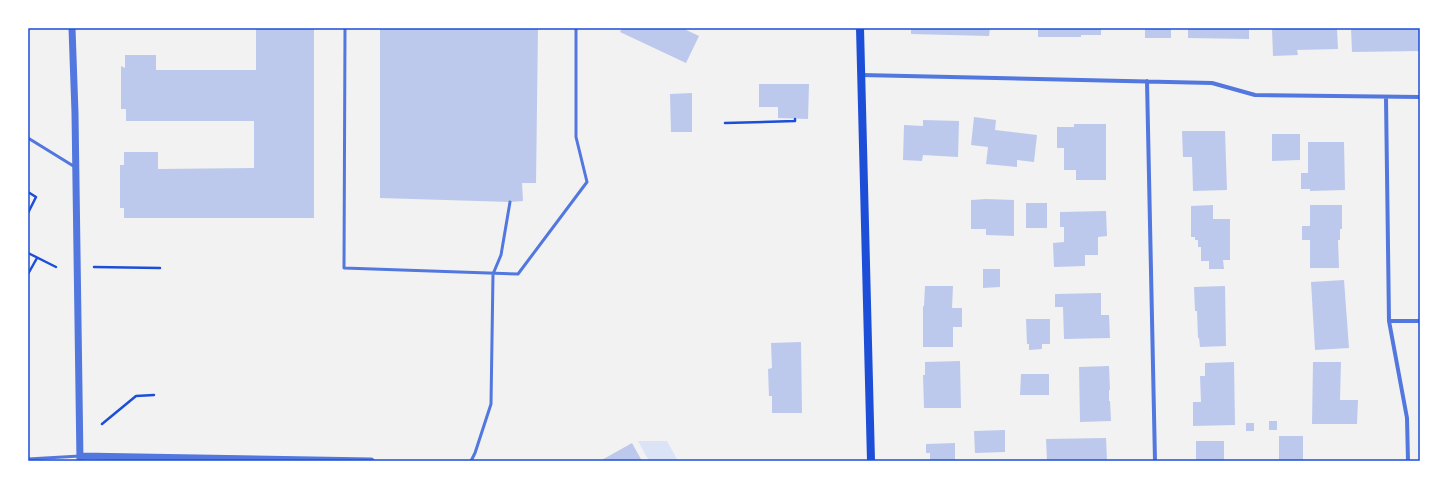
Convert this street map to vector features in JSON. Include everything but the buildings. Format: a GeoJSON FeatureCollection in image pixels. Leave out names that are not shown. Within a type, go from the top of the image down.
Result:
{"type":"FeatureCollection","features":[{"type":"Feature","properties":{"kind":"main road"},"geometry":{"type":"LineString","coordinates":[[860,28],[871,461]]}},
{"type":"Feature","properties":{"kind":"street"},"geometry":{"type":"LineString","coordinates":[[72,28],[80,458],[371,461]]}},
{"type":"Feature","properties":{"kind":"street"},"geometry":{"type":"LineString","coordinates":[[861,75],[1212,83],[1255,95],[1386,98],[1420,97]]}},
{"type":"Feature","properties":{"kind":"street"},"geometry":{"type":"LineString","coordinates":[[1146,81],[1155,461]]}},
{"type":"Feature","properties":{"kind":"street"},"geometry":{"type":"LineString","coordinates":[[1386,98],[1389,321],[1407,418],[1408,461]]}},
{"type":"Feature","properties":{"kind":"street"},"geometry":{"type":"LineString","coordinates":[[1389,321],[1420,321]]}},
{"type":"Feature","properties":{"kind":"lane"},"geometry":{"type":"LineString","coordinates":[[345,28],[344,268],[493,274],[518,274],[587,182],[576,137],[576,28]]}},
{"type":"Feature","properties":{"kind":"lane"},"geometry":{"type":"LineString","coordinates":[[28,138],[75,167]]}},
{"type":"Feature","properties":{"kind":"lane"},"geometry":{"type":"LineString","coordinates":[[472,461],[492,404],[493,274],[501,255],[510,202]]}},
{"type":"Feature","properties":{"kind":"lane"},"geometry":{"type":"LineString","coordinates":[[28,459],[80,458]]}},
{"type":"Feature","properties":{"kind":"path"},"geometry":{"type":"LineString","coordinates":[[725,123],[795,121],[795,119]]}},
{"type":"Feature","properties":{"kind":"path"},"geometry":{"type":"LineString","coordinates":[[28,192],[36,197],[28,213]]}},
{"type":"Feature","properties":{"kind":"path"},"geometry":{"type":"LineString","coordinates":[[28,253],[56,267]]}},
{"type":"Feature","properties":{"kind":"path"},"geometry":{"type":"LineString","coordinates":[[28,274],[37,258]]}},
{"type":"Feature","properties":{"kind":"path"},"geometry":{"type":"LineString","coordinates":[[94,267],[160,268]]}},
{"type":"Feature","properties":{"kind":"path"},"geometry":{"type":"LineString","coordinates":[[102,424],[136,396],[154,396]]}},
{"type":"Feature","properties":{"kind":"shaded area"},"geometry":{"type":"Polygon","coordinates":[[[638,441],[667,441],[678,461],[649,461],[638,441]]]}}]}
